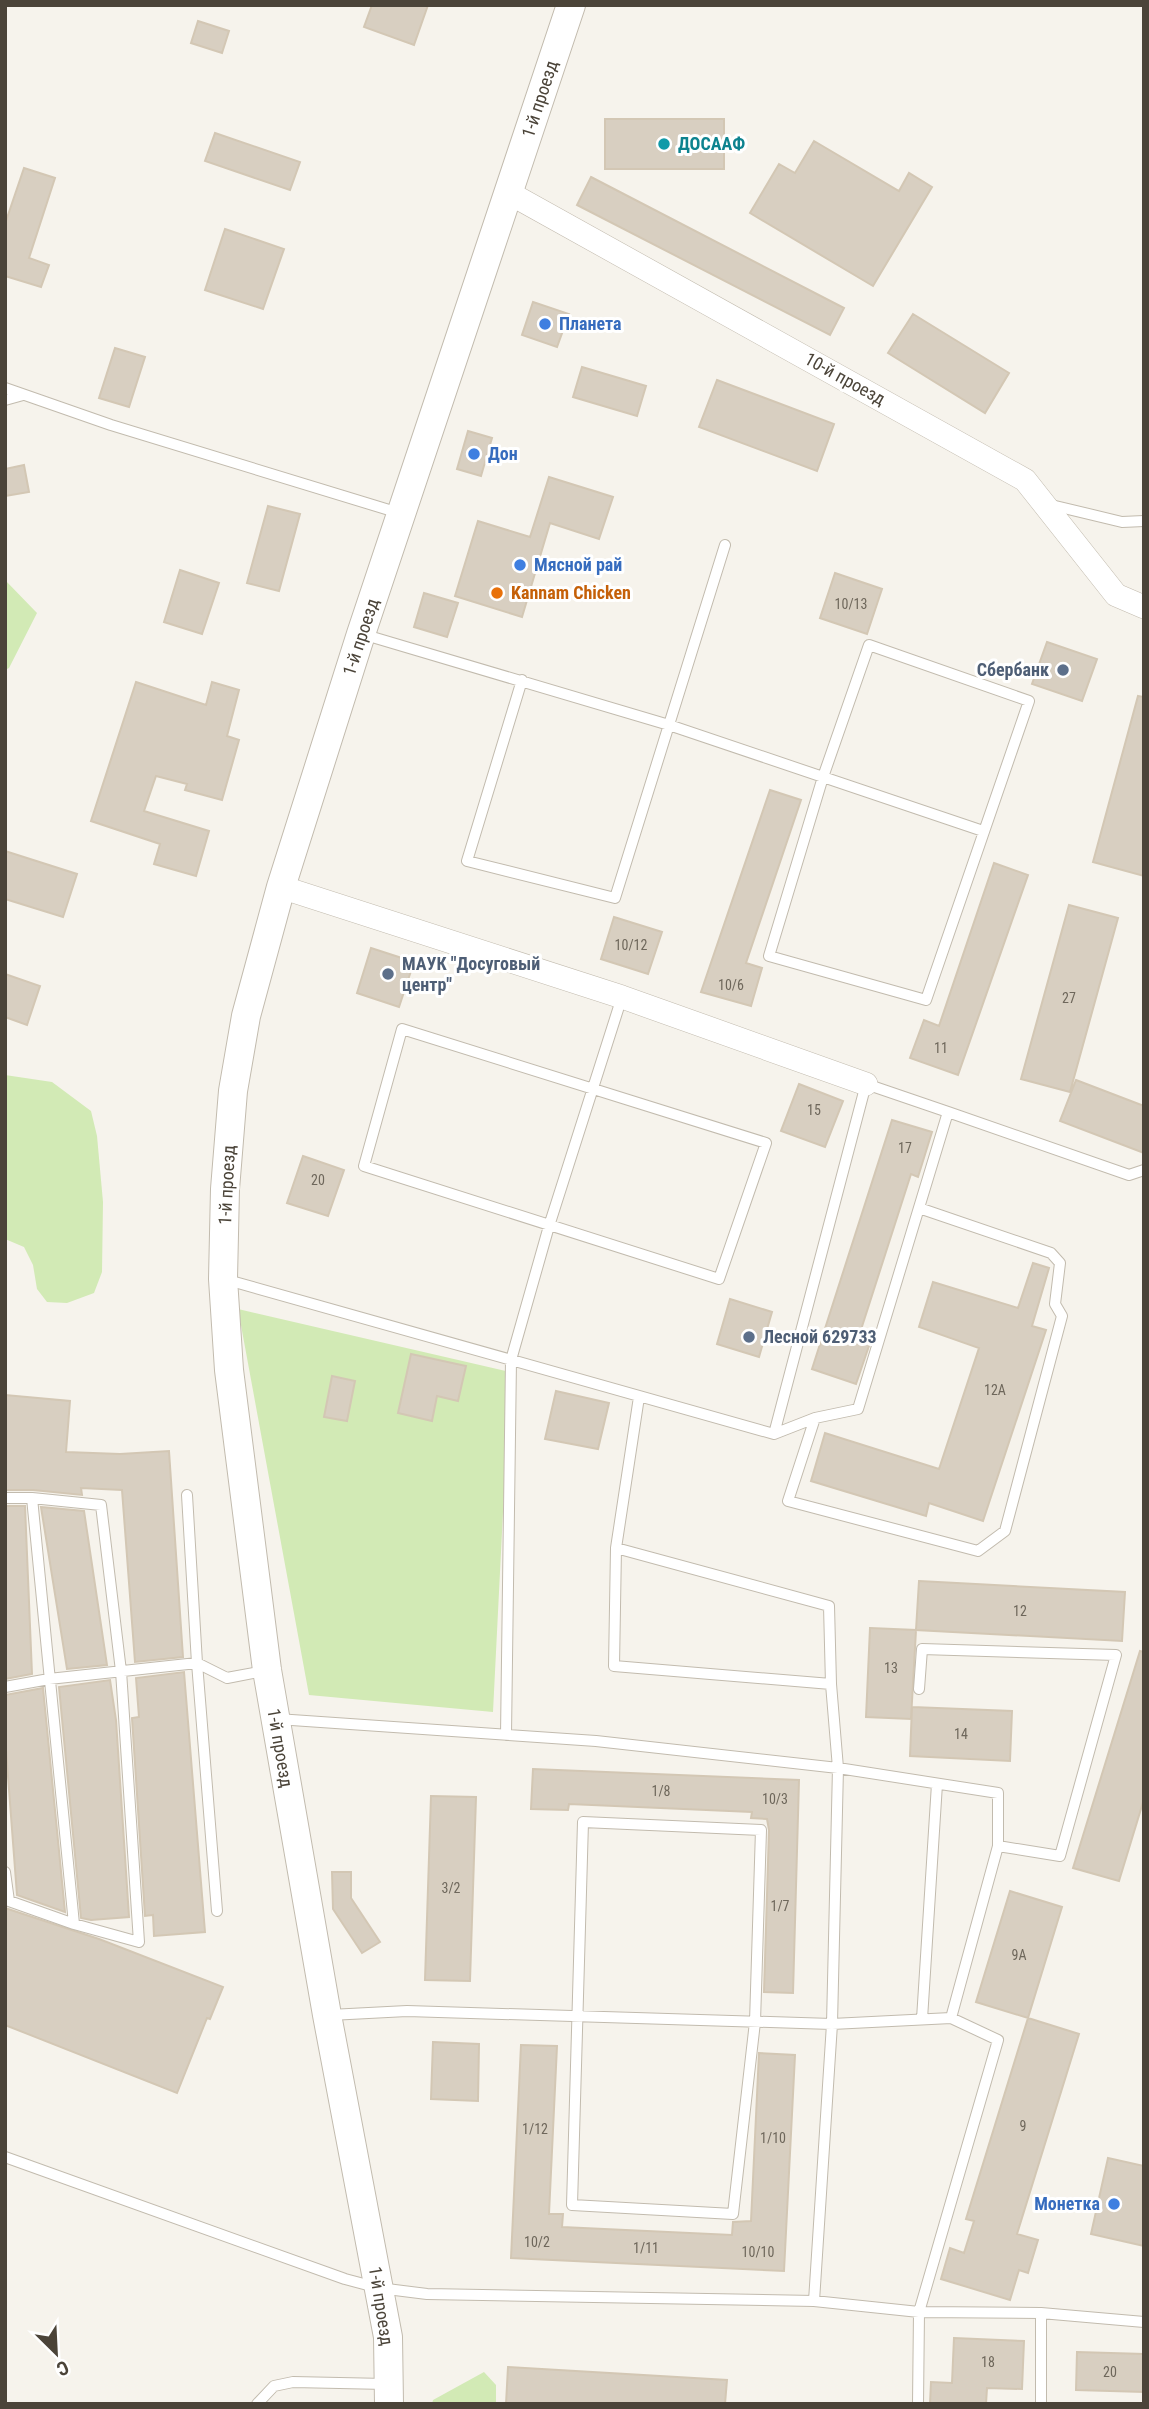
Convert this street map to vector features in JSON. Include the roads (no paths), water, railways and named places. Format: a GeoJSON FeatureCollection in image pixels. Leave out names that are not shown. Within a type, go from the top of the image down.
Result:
{"type":"FeatureCollection","features":[{"type":"Feature","properties":{"kind":"street","name":"1-й проезд"},"geometry":{"type":"LineString","coordinates":[[389,2394],[388,2337],[327,2015],[267,1670],[229,1370],[223,1279],[225,1189],[233,1091],[246,1016],[281,887],[361,634],[571,5]]}},
{"type":"Feature","properties":{"kind":"street","name":"10-й проезд"},"geometry":{"type":"LineString","coordinates":[[509,193],[1025,480],[1116,595],[1144,607]]}},
{"type":"Feature","properties":{"kind":"street"},"geometry":{"type":"LineString","coordinates":[[281,887],[622,997],[866,1083]]}},
{"type":"Feature","properties":{"kind":"lane"},"geometry":{"type":"LineString","coordinates":[[5,388],[111,425],[402,514]]}},
{"type":"Feature","properties":{"kind":"lane"},"geometry":{"type":"LineString","coordinates":[[5,400],[23,395]]}},
{"type":"Feature","properties":{"kind":"lane"},"geometry":{"type":"LineString","coordinates":[[1044,503],[1122,522],[1144,521]]}},
{"type":"Feature","properties":{"kind":"lane"},"geometry":{"type":"LineString","coordinates":[[522,680],[467,861],[615,898],[725,545]]}},
{"type":"Feature","properties":{"kind":"lane"},"geometry":{"type":"LineString","coordinates":[[361,634],[669,725],[983,831]]}},
{"type":"Feature","properties":{"kind":"lane"},"geometry":{"type":"LineString","coordinates":[[869,645],[1029,701],[983,831],[926,1000],[769,956],[823,777],[869,645]]}},
{"type":"Feature","properties":{"kind":"lane"},"geometry":{"type":"LineString","coordinates":[[506,1735],[511,1360],[548,1226],[622,997]]}},
{"type":"Feature","properties":{"kind":"lane"},"geometry":{"type":"LineString","coordinates":[[402,1029],[766,1143],[719,1279],[548,1226],[363,1166],[402,1029]]}},
{"type":"Feature","properties":{"kind":"lane"},"geometry":{"type":"LineString","coordinates":[[774,1434],[866,1083],[1129,1175],[1144,1170]]}},
{"type":"Feature","properties":{"kind":"lane"},"geometry":{"type":"LineString","coordinates":[[223,1279],[774,1434],[815,1418],[858,1409],[948,1112]]}},
{"type":"Feature","properties":{"kind":"lane"},"geometry":{"type":"LineString","coordinates":[[815,1418],[788,1501],[978,1550],[1005,1531],[1062,1316],[1055,1304],[1060,1263],[1051,1253],[919,1208]]}},
{"type":"Feature","properties":{"kind":"lane"},"geometry":{"type":"LineString","coordinates":[[639,1397],[616,1548],[614,1666],[831,1684]]}},
{"type":"Feature","properties":{"kind":"lane"},"geometry":{"type":"LineString","coordinates":[[187,1494],[197,1663],[217,1911]]}},
{"type":"Feature","properties":{"kind":"lane"},"geometry":{"type":"LineString","coordinates":[[5,1498],[102,1505],[121,1671],[139,1942],[74,1924],[9,1901],[5,1872]]}},
{"type":"Feature","properties":{"kind":"lane"},"geometry":{"type":"LineString","coordinates":[[32,1498],[74,1924]]}},
{"type":"Feature","properties":{"kind":"lane"},"geometry":{"type":"LineString","coordinates":[[616,1548],[829,1606],[831,1684],[838,1768],[832,2024],[814,2301]]}},
{"type":"Feature","properties":{"kind":"lane"},"geometry":{"type":"LineString","coordinates":[[919,1689],[922,1649],[1116,1655],[1060,1856],[998,1846]]}},
{"type":"Feature","properties":{"kind":"lane"},"geometry":{"type":"LineString","coordinates":[[5,1688],[49,1679],[197,1663],[227,1678],[267,1670]]}},
{"type":"Feature","properties":{"kind":"lane"},"geometry":{"type":"LineString","coordinates":[[275,1719],[596,1741],[838,1768],[998,1793],[998,1846],[951,2018]]}},
{"type":"Feature","properties":{"kind":"lane"},"geometry":{"type":"LineString","coordinates":[[922,2019],[937,1784]]}},
{"type":"Feature","properties":{"kind":"lane"},"geometry":{"type":"LineString","coordinates":[[583,1822],[761,1830],[755,2022],[733,2214],[572,2205],[583,1822]]}},
{"type":"Feature","properties":{"kind":"lane"},"geometry":{"type":"LineString","coordinates":[[327,2015],[407,2011],[832,2024],[951,2018],[998,2039],[919,2312],[918,2404]]}},
{"type":"Feature","properties":{"kind":"lane"},"geometry":{"type":"LineString","coordinates":[[5,2157],[345,2279],[379,2288],[427,2294],[814,2301],[919,2312],[1041,2313],[1144,2322]]}},
{"type":"Feature","properties":{"kind":"lane"},"geometry":{"type":"LineString","coordinates":[[1041,2313],[1041,2404]]}},
{"type":"Feature","properties":{"kind":"lane"},"geometry":{"type":"LineString","coordinates":[[257,2404],[274,2386],[293,2382],[389,2394]]}},
{"type":"Feature","properties":{"kind":"place","name":"ДОСААФ"},"geometry":{"type":"Point","coordinates":[664,144]}},
{"type":"Feature","properties":{"kind":"place","name":"Планета"},"geometry":{"type":"Point","coordinates":[545,324]}},
{"type":"Feature","properties":{"kind":"place","name":"Дон"},"geometry":{"type":"Point","coordinates":[474,454]}},
{"type":"Feature","properties":{"kind":"place","name":"Мясной рай"},"geometry":{"type":"Point","coordinates":[520,565]}},
{"type":"Feature","properties":{"kind":"place","name":"Kannam Chicken"},"geometry":{"type":"Point","coordinates":[497,593]}},
{"type":"Feature","properties":{"kind":"place","name":"Сбербанк"},"geometry":{"type":"Point","coordinates":[1063,670]}},
{"type":"Feature","properties":{"kind":"place","name":"МАУК \"Досуговый центр\""},"geometry":{"type":"Point","coordinates":[388,974]}},
{"type":"Feature","properties":{"kind":"place","name":"Лесной 629733"},"geometry":{"type":"Point","coordinates":[749,1337]}},
{"type":"Feature","properties":{"kind":"place","name":"Монетка"},"geometry":{"type":"Point","coordinates":[1114,2204]}}]}
